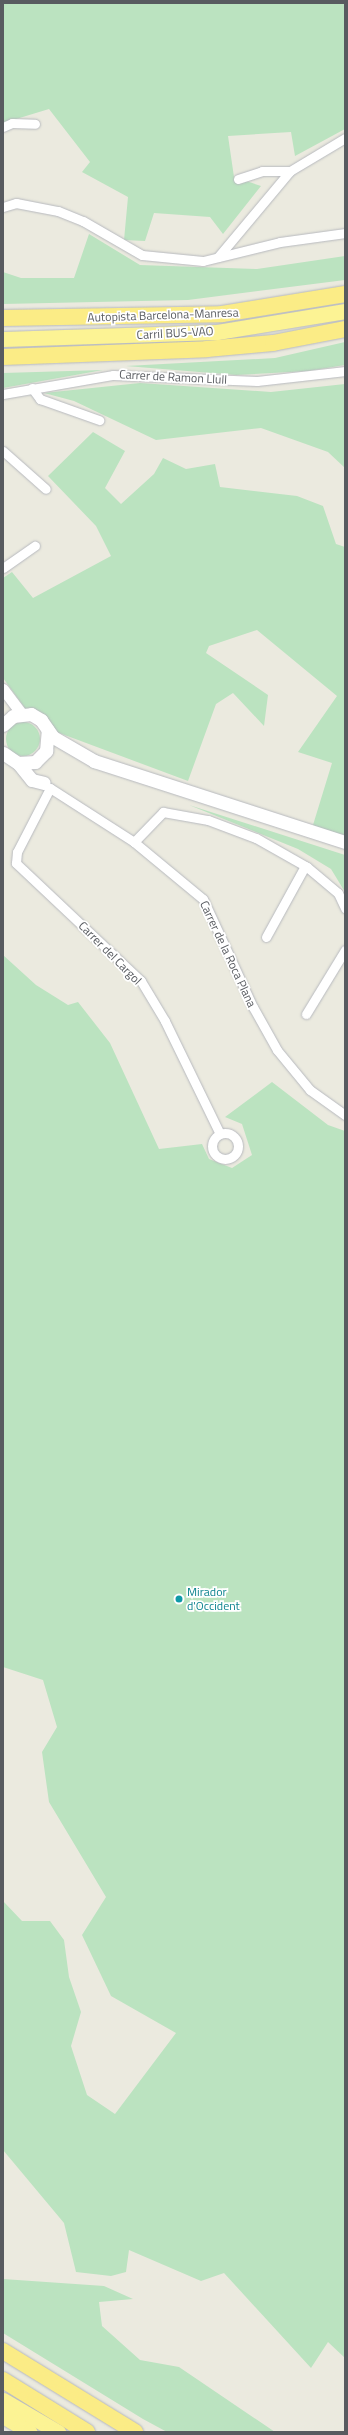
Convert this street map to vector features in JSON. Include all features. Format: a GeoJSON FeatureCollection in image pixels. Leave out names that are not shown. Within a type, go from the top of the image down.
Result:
{"type":"FeatureCollection","features":[{"type":"Feature","properties":{"kind":"highway","name":"Autopista Barcelona-Manresa"},"geometry":{"type":"LineString","coordinates":[[3,318],[222,314],[345,294]]}},
{"type":"Feature","properties":{"kind":"highway","name":"Carril BUS-VAO"},"geometry":{"type":"LineString","coordinates":[[3,339],[118,336],[247,329],[345,311]]}},
{"type":"Feature","properties":{"kind":"highway"},"geometry":{"type":"LineString","coordinates":[[3,357],[207,349],[273,343],[345,329]]}},
{"type":"Feature","properties":{"kind":"highway"},"geometry":{"type":"LineString","coordinates":[[3,2351],[134,2432]]}},
{"type":"Feature","properties":{"kind":"highway"},"geometry":{"type":"LineString","coordinates":[[3,2380],[87,2432]]}},
{"type":"Feature","properties":{"kind":"highway"},"geometry":{"type":"LineString","coordinates":[[3,2400],[58,2432]]}},
{"type":"Feature","properties":{"kind":"highway"},"geometry":{"type":"LineString","coordinates":[[3,2416],[30,2432]]}},
{"type":"Feature","properties":{"kind":"main road"},"geometry":{"type":"LineString","coordinates":[[5,722],[22,714],[36,717],[48,730],[70,749],[94,761],[345,842]]}},
{"type":"Feature","properties":{"kind":"main road"},"geometry":{"type":"LineString","coordinates":[[3,753],[18,763],[32,780],[47,785],[42,755],[48,730]]}},
{"type":"Feature","properties":{"kind":"main road"},"geometry":{"type":"LineString","coordinates":[[18,763],[42,755],[70,749]]}},
{"type":"Feature","properties":{"kind":"street"},"geometry":{"type":"LineString","coordinates":[[3,127],[12,123],[35,124]]}},
{"type":"Feature","properties":{"kind":"street"},"geometry":{"type":"LineString","coordinates":[[218,257],[290,171],[326,147],[345,138]]}},
{"type":"Feature","properties":{"kind":"street"},"geometry":{"type":"LineString","coordinates":[[238,179],[262,170],[290,171]]}},
{"type":"Feature","properties":{"kind":"street"},"geometry":{"type":"LineString","coordinates":[[3,207],[16,203],[58,211],[83,220],[142,255],[202,261],[280,242],[345,233]]}},
{"type":"Feature","properties":{"kind":"street","name":"Carrer de Ramon Llull"},"geometry":{"type":"LineString","coordinates":[[3,394],[113,375],[257,382],[345,371]]}},
{"type":"Feature","properties":{"kind":"street"},"geometry":{"type":"LineString","coordinates":[[32,388],[40,399],[99,420]]}},
{"type":"Feature","properties":{"kind":"street"},"geometry":{"type":"LineString","coordinates":[[3,451],[46,489]]}},
{"type":"Feature","properties":{"kind":"street"},"geometry":{"type":"LineString","coordinates":[[4,565],[35,546]]}},
{"type":"Feature","properties":{"kind":"street"},"geometry":{"type":"LineString","coordinates":[[3,689],[22,714]]}},
{"type":"Feature","properties":{"kind":"street"},"geometry":{"type":"LineString","coordinates":[[3,698],[5,722]]}},
{"type":"Feature","properties":{"kind":"street","name":"Carrer de la Roca Plana"},"geometry":{"type":"LineString","coordinates":[[47,785],[134,842],[203,899],[253,1007],[277,1050],[310,1090],[345,1115]]}},
{"type":"Feature","properties":{"kind":"street","name":"Carrer del Cargol"},"geometry":{"type":"LineString","coordinates":[[47,785],[26,833],[16,863],[141,981],[165,1021],[220,1134]]}},
{"type":"Feature","properties":{"kind":"street"},"geometry":{"type":"LineString","coordinates":[[134,842],[163,812],[177,812],[256,838],[305,866],[338,893],[345,908]]}},
{"type":"Feature","properties":{"kind":"street"},"geometry":{"type":"LineString","coordinates":[[266,936],[305,866]]}},
{"type":"Feature","properties":{"kind":"street"},"geometry":{"type":"LineString","coordinates":[[306,1014],[345,950]]}},
{"type":"Feature","properties":{"kind":"green space"},"geometry":{"type":"Polygon","coordinates":[[[3,3],[345,3],[345,129],[295,156],[291,132],[228,136],[234,177],[261,186],[223,234],[210,217],[154,213],[145,241],[124,240],[128,197],[82,172],[90,162],[49,109],[3,123],[3,3]]]}},
{"type":"Feature","properties":{"kind":"green space"},"geometry":{"type":"Polygon","coordinates":[[[89,234],[140,265],[257,269],[345,256],[345,280],[188,300],[3,304],[3,272],[21,278],[74,278],[89,234]]]}},
{"type":"Feature","properties":{"kind":"green space"},"geometry":{"type":"Polygon","coordinates":[[[345,342],[345,365],[308,371],[236,375],[126,366],[275,358],[345,342]]]}},
{"type":"Feature","properties":{"kind":"green space"},"geometry":{"type":"Polygon","coordinates":[[[103,370],[3,388],[3,373],[103,370]]]}},
{"type":"Feature","properties":{"kind":"green space"},"geometry":{"type":"Polygon","coordinates":[[[140,383],[271,392],[345,384],[345,468],[328,452],[261,428],[156,440],[74,401],[44,393],[140,383]]]}},
{"type":"Feature","properties":{"kind":"green space"},"geometry":{"type":"Polygon","coordinates":[[[93,432],[125,451],[105,488],[121,504],[154,474],[163,458],[186,469],[215,464],[220,487],[297,496],[323,506],[336,544],[345,547],[345,847],[313,825],[332,763],[298,752],[337,696],[257,630],[209,646],[206,653],[268,695],[264,726],[233,693],[216,704],[188,781],[54,731],[27,711],[3,678],[3,578],[12,572],[33,598],[111,556],[96,526],[48,476],[93,432]]]}},
{"type":"Feature","properties":{"kind":"green space"},"geometry":{"type":"Polygon","coordinates":[[[26,722],[35,727],[39,732],[39,746],[35,751],[30,755],[20,756],[16,755],[7,746],[6,736],[7,732],[16,723],[26,722]]]}},
{"type":"Feature","properties":{"kind":"green space"},"geometry":{"type":"Polygon","coordinates":[[[189,805],[345,855],[345,892],[331,869],[298,849],[189,805]]]}},
{"type":"Feature","properties":{"kind":"green space"},"geometry":{"type":"Polygon","coordinates":[[[3,955],[36,985],[68,1005],[78,1002],[110,1043],[159,1149],[202,1144],[209,1159],[232,1168],[252,1155],[242,1124],[225,1117],[272,1082],[328,1125],[345,1131],[345,2358],[328,2342],[311,2368],[224,2273],[201,2281],[129,2250],[126,2272],[111,2276],[76,2272],[64,2223],[3,2150],[3,1901],[22,1921],[50,1921],[64,1940],[69,1977],[81,2012],[71,2046],[87,2095],[115,2114],[176,2033],[111,1996],[82,1935],[106,1897],[49,1802],[42,1752],[57,1727],[43,1680],[3,1667],[3,955]]]}},
{"type":"Feature","properties":{"kind":"green space"},"geometry":{"type":"Polygon","coordinates":[[[3,2279],[104,2286],[133,2299],[99,2302],[102,2326],[140,2360],[179,2367],[275,2432],[167,2432],[143,2419],[3,2333],[3,2279]]]}},
{"type":"Feature","properties":{"kind":"place","name":"Mirador d'Occident"},"geometry":{"type":"Point","coordinates":[179,1599]}}]}
